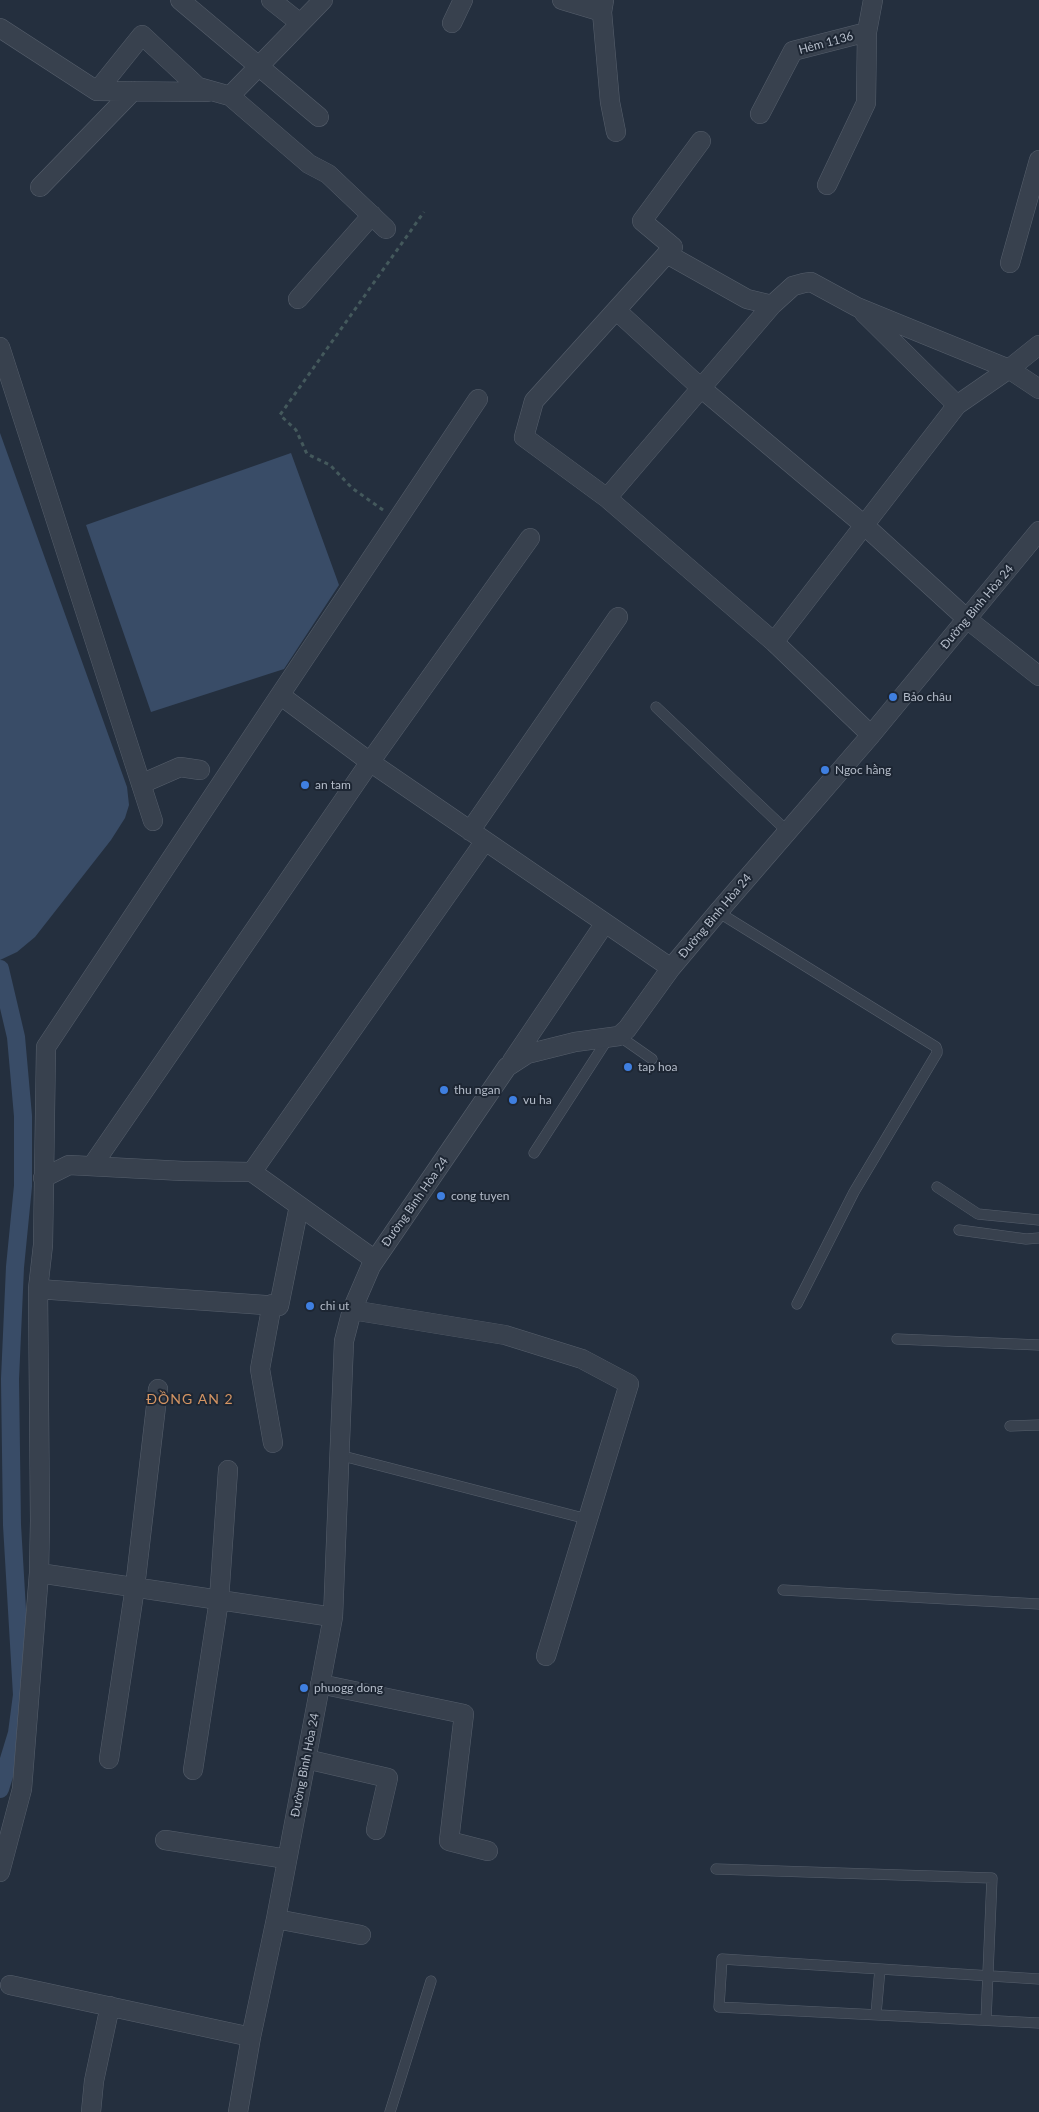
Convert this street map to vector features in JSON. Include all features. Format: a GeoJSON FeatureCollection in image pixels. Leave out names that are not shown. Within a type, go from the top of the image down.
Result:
{"type":"FeatureCollection","features":[{"type":"Feature","properties":{"kind":"street"},"geometry":{"type":"LineString","coordinates":[[180,0],[319,117]]}},
{"type":"Feature","properties":{"kind":"street"},"geometry":{"type":"LineString","coordinates":[[270,0],[300,23]]}},
{"type":"Feature","properties":{"kind":"street"},"geometry":{"type":"LineString","coordinates":[[0,28],[97,91],[222,94],[260,66],[323,0]]}},
{"type":"Feature","properties":{"kind":"street"},"geometry":{"type":"LineString","coordinates":[[452,23],[463,0]]}},
{"type":"Feature","properties":{"kind":"street"},"geometry":{"type":"LineString","coordinates":[[562,0],[603,6],[610,102],[616,132]]}},
{"type":"Feature","properties":{"kind":"street","name":"Hẻm 1136"},"geometry":{"type":"LineString","coordinates":[[760,114],[793,51],[867,32],[874,0]]}},
{"type":"Feature","properties":{"kind":"street"},"geometry":{"type":"LineString","coordinates":[[827,185],[866,103],[867,32]]}},
{"type":"Feature","properties":{"kind":"street"},"geometry":{"type":"LineString","coordinates":[[97,91],[142,35],[198,88],[222,94],[309,164],[328,174],[386,229]]}},
{"type":"Feature","properties":{"kind":"street"},"geometry":{"type":"LineString","coordinates":[[40,187],[133,91]]}},
{"type":"Feature","properties":{"kind":"street"},"geometry":{"type":"LineString","coordinates":[[702,141],[642,221],[673,247],[534,401],[524,437],[607,498],[774,642],[871,735]]}},
{"type":"Feature","properties":{"kind":"street"},"geometry":{"type":"LineString","coordinates":[[1010,263],[1039,160]]}},
{"type":"Feature","properties":{"kind":"street"},"geometry":{"type":"LineString","coordinates":[[298,299],[372,215]]}},
{"type":"Feature","properties":{"kind":"street"},"geometry":{"type":"LineString","coordinates":[[667,254],[747,299],[772,305]]}},
{"type":"Feature","properties":{"kind":"street"},"geometry":{"type":"LineString","coordinates":[[607,498],[772,305],[793,286],[811,282],[857,307],[1009,369],[1039,389]]}},
{"type":"Feature","properties":{"kind":"street"},"geometry":{"type":"LineString","coordinates":[[857,307],[957,405]]}},
{"type":"Feature","properties":{"kind":"street"},"geometry":{"type":"LineString","coordinates":[[617,311],[701,388],[864,525],[967,618],[1039,676]]}},
{"type":"Feature","properties":{"kind":"street"},"geometry":{"type":"LineString","coordinates":[[774,642],[957,405],[1009,369],[1039,345]]}},
{"type":"Feature","properties":{"kind":"street"},"geometry":{"type":"LineString","coordinates":[[0,347],[153,820]]}},
{"type":"Feature","properties":{"kind":"street"},"geometry":{"type":"LineString","coordinates":[[0,1872],[22,1789],[39,1573],[38,1289],[43,1245],[46,1047],[395,520],[478,399]]}},
{"type":"Feature","properties":{"kind":"street","name":"Đường Bình Hòa 24"},"geometry":{"type":"LineString","coordinates":[[238,2112],[333,1617],[344,1341],[352,1310],[375,1260],[508,1067],[527,1054],[614,1036],[635,1020],[671,968],[871,735],[1039,531]]}},
{"type":"Feature","properties":{"kind":"street"},"geometry":{"type":"LineString","coordinates":[[92,1166],[370,762],[530,538]]}},
{"type":"Feature","properties":{"kind":"street"},"geometry":{"type":"LineString","coordinates":[[252,1172],[478,836],[618,617]]}},
{"type":"Feature","properties":{"kind":"street"},"geometry":{"type":"LineString","coordinates":[[280,695],[370,762],[671,968]]}},
{"type":"Feature","properties":{"kind":"street"},"geometry":{"type":"LineString","coordinates":[[141,784],[180,768],[200,770]]}},
{"type":"Feature","properties":{"kind":"street"},"geometry":{"type":"LineString","coordinates":[[508,1067],[605,923]]}},
{"type":"Feature","properties":{"kind":"street"},"geometry":{"type":"LineString","coordinates":[[43,1178],[69,1165],[183,1171],[252,1172],[375,1260]]}},
{"type":"Feature","properties":{"kind":"street"},"geometry":{"type":"LineString","coordinates":[[38,1289],[280,1306],[299,1206]]}},
{"type":"Feature","properties":{"kind":"street"},"geometry":{"type":"LineString","coordinates":[[272,1304],[260,1369],[273,1444]]}},
{"type":"Feature","properties":{"kind":"street"},"geometry":{"type":"LineString","coordinates":[[352,1310],[505,1335],[582,1359],[629,1384],[546,1656]]}},
{"type":"Feature","properties":{"kind":"street"},"geometry":{"type":"LineString","coordinates":[[109,1758],[135,1588],[158,1390]]}},
{"type":"Feature","properties":{"kind":"street"},"geometry":{"type":"LineString","coordinates":[[193,1770],[219,1600],[228,1470]]}},
{"type":"Feature","properties":{"kind":"street"},"geometry":{"type":"LineString","coordinates":[[39,1573],[333,1617]]}},
{"type":"Feature","properties":{"kind":"street"},"geometry":{"type":"LineString","coordinates":[[320,1684],[464,1714],[449,1841],[488,1850]]}},
{"type":"Feature","properties":{"kind":"street"},"geometry":{"type":"LineString","coordinates":[[306,1759],[388,1778],[376,1830]]}},
{"type":"Feature","properties":{"kind":"street"},"geometry":{"type":"LineString","coordinates":[[164,1840],[287,1859]]}},
{"type":"Feature","properties":{"kind":"street"},"geometry":{"type":"LineString","coordinates":[[276,1919],[361,1935]]}},
{"type":"Feature","properties":{"kind":"street"},"geometry":{"type":"LineString","coordinates":[[10,1985],[251,2037]]}},
{"type":"Feature","properties":{"kind":"street"},"geometry":{"type":"LineString","coordinates":[[91,2112],[94,2081],[110,2006]]}},
{"type":"Feature","properties":{"kind":"lane"},"geometry":{"type":"LineString","coordinates":[[656,707],[787,831]]}},
{"type":"Feature","properties":{"kind":"lane"},"geometry":{"type":"LineString","coordinates":[[718,912],[936,1046],[937,1050],[937,1053],[854,1192],[797,1304]]}},
{"type":"Feature","properties":{"kind":"lane"},"geometry":{"type":"LineString","coordinates":[[534,1153],[614,1036],[652,1059]]}},
{"type":"Feature","properties":{"kind":"lane"},"geometry":{"type":"LineString","coordinates":[[937,1187],[978,1214],[1039,1220]]}},
{"type":"Feature","properties":{"kind":"lane"},"geometry":{"type":"LineString","coordinates":[[958,1230],[1026,1239],[1039,1238]]}},
{"type":"Feature","properties":{"kind":"lane"},"geometry":{"type":"LineString","coordinates":[[897,1339],[1039,1345]]}},
{"type":"Feature","properties":{"kind":"lane"},"geometry":{"type":"LineString","coordinates":[[1010,1426],[1039,1425]]}},
{"type":"Feature","properties":{"kind":"lane"},"geometry":{"type":"LineString","coordinates":[[339,1455],[587,1519]]}},
{"type":"Feature","properties":{"kind":"lane"},"geometry":{"type":"LineString","coordinates":[[783,1590],[1039,1604]]}},
{"type":"Feature","properties":{"kind":"lane"},"geometry":{"type":"LineString","coordinates":[[716,1869],[992,1878],[986,2020]]}},
{"type":"Feature","properties":{"kind":"lane"},"geometry":{"type":"LineString","coordinates":[[1039,1980],[722,1959],[719,2007],[1039,2022]]}},
{"type":"Feature","properties":{"kind":"lane"},"geometry":{"type":"LineString","coordinates":[[876,2014],[880,1969]]}},
{"type":"Feature","properties":{"kind":"lane"},"geometry":{"type":"LineString","coordinates":[[390,2112],[431,1981]]}},
{"type":"Feature","properties":{"kind":"path"},"geometry":{"type":"LineString","coordinates":[[395,520],[352,488],[330,465],[307,454],[296,430],[280,415],[424,212]]}},
{"type":"Feature","properties":{"kind":"water"},"geometry":{"type":"Polygon","coordinates":[[[0,433],[127,787],[129,805],[125,818],[111,840],[35,937],[17,952],[0,960],[0,433]]]}},
{"type":"Feature","properties":{"kind":"water"},"geometry":{"type":"Polygon","coordinates":[[[291,453],[339,585],[284,669],[151,712],[86,525],[291,453]]]}},
{"type":"Feature","properties":{"kind":"waterway"},"geometry":{"type":"LineString","coordinates":[[0,969],[16,1037],[23,1116],[23,1186],[15,1267],[10,1379],[12,1525],[22,1695],[17,1733],[0,1789]]}},
{"type":"Feature","properties":{"kind":"place","name":"Bảo châu"},"geometry":{"type":"Point","coordinates":[893,697]}},
{"type":"Feature","properties":{"kind":"place","name":"Ngoc hằng"},"geometry":{"type":"Point","coordinates":[825,770]}},
{"type":"Feature","properties":{"kind":"place","name":"an tam"},"geometry":{"type":"Point","coordinates":[305,785]}},
{"type":"Feature","properties":{"kind":"place","name":"tap hoa"},"geometry":{"type":"Point","coordinates":[628,1067]}},
{"type":"Feature","properties":{"kind":"place","name":"thu ngan"},"geometry":{"type":"Point","coordinates":[444,1090]}},
{"type":"Feature","properties":{"kind":"place","name":"vu ha"},"geometry":{"type":"Point","coordinates":[513,1100]}},
{"type":"Feature","properties":{"kind":"place","name":"cong tuyen"},"geometry":{"type":"Point","coordinates":[441,1196]}},
{"type":"Feature","properties":{"kind":"place","name":"chi ut"},"geometry":{"type":"Point","coordinates":[310,1306]}},
{"type":"Feature","properties":{"kind":"place","name":"phuogg dong"},"geometry":{"type":"Point","coordinates":[304,1688]}},
{"type":"Feature","properties":{"kind":"district","name":"ĐỒNG AN 2"},"geometry":{"type":"Point","coordinates":[190,1399]}}]}
